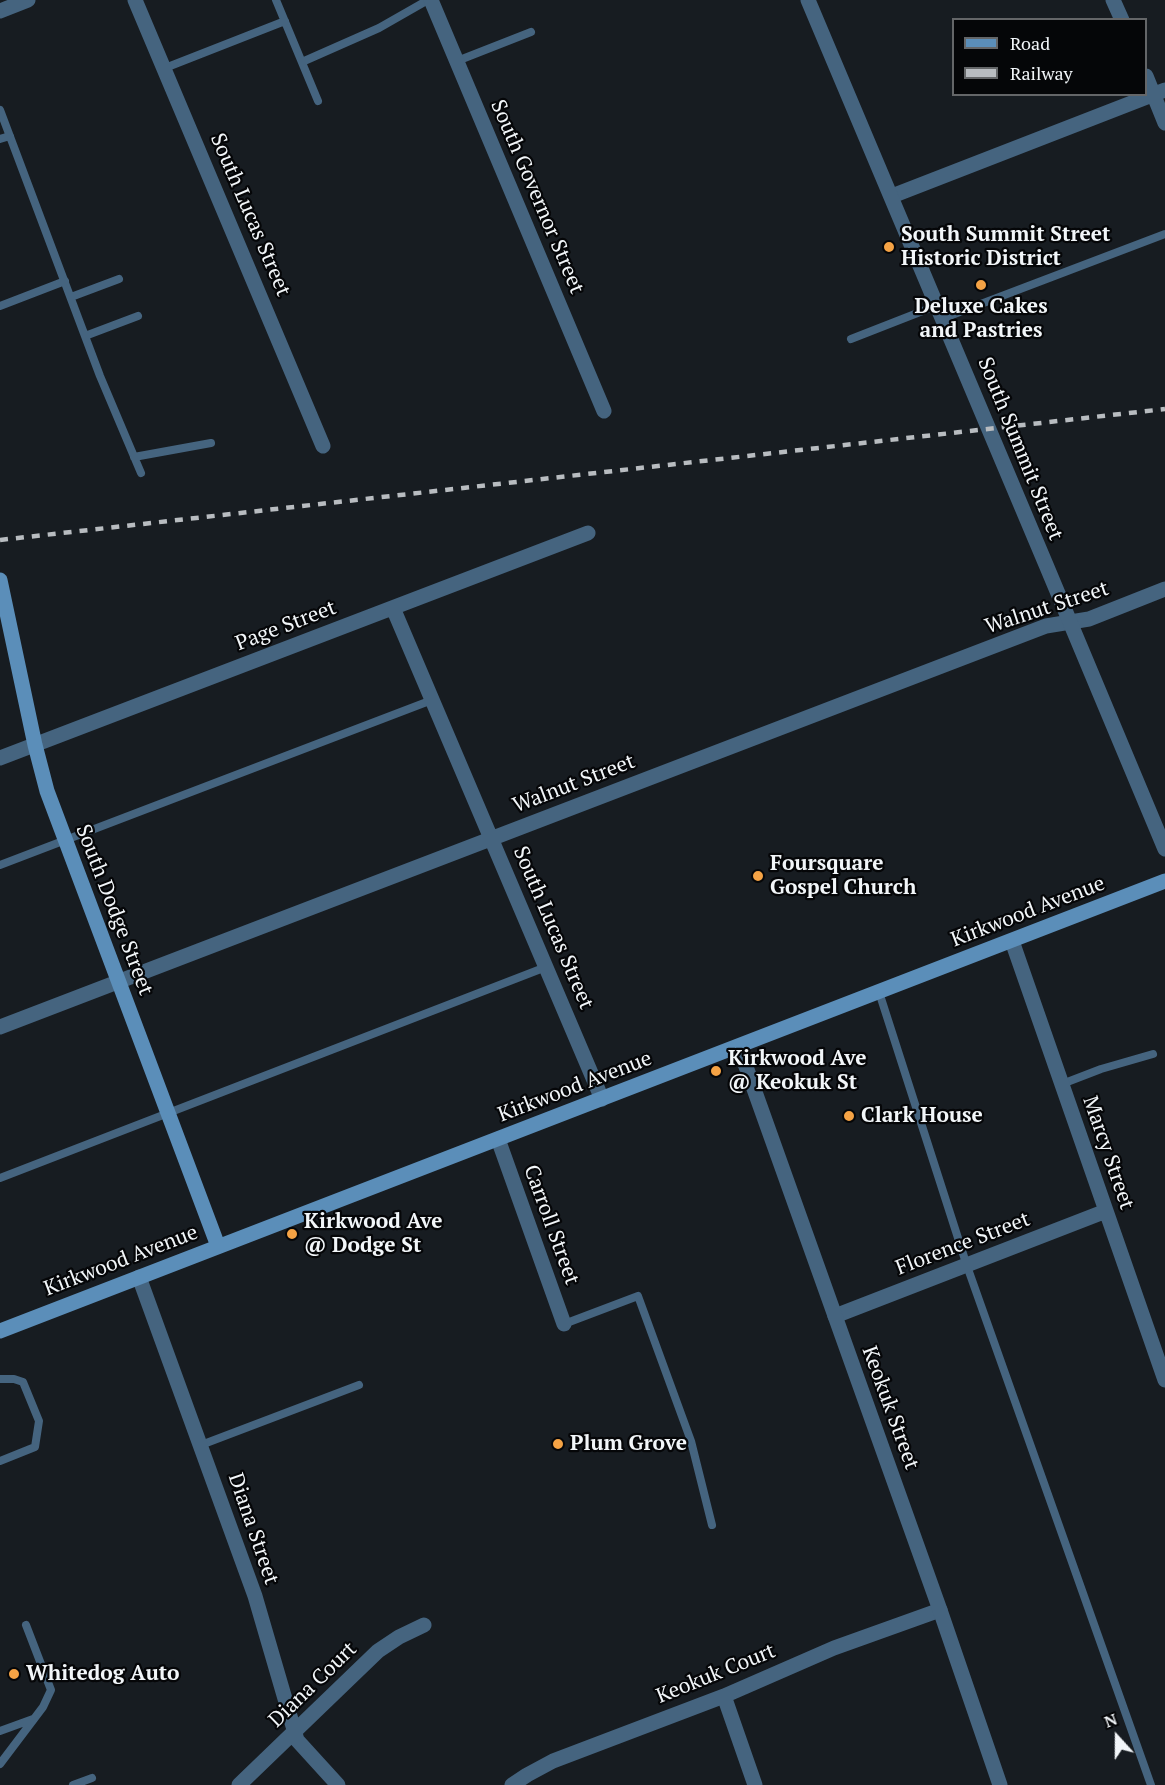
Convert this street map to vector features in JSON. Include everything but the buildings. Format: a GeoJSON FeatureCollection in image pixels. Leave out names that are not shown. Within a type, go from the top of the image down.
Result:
{"type":"FeatureCollection","features":[{"type":"Feature","properties":{"kind":"main road","name":"South Dodge Street"},"geometry":{"type":"LineString","coordinates":[[0,580],[35,745],[47,790],[218,1246]]}},
{"type":"Feature","properties":{"kind":"main road","name":"Kirkwood Avenue"},"geometry":{"type":"LineString","coordinates":[[1,1329],[739,1047],[1165,881]]}},
{"type":"Feature","properties":{"kind":"street"},"geometry":{"type":"LineString","coordinates":[[0,10],[28,0]]}},
{"type":"Feature","properties":{"kind":"street","name":"South Lucas Street"},"geometry":{"type":"LineString","coordinates":[[135,0],[324,447]]}},
{"type":"Feature","properties":{"kind":"street","name":"South Governor Street"},"geometry":{"type":"LineString","coordinates":[[430,0],[604,411]]}},
{"type":"Feature","properties":{"kind":"street","name":"South Summit Street"},"geometry":{"type":"LineString","coordinates":[[808,0],[1165,849]]}},
{"type":"Feature","properties":{"kind":"street"},"geometry":{"type":"LineString","coordinates":[[1113,0],[1121,18]]}},
{"type":"Feature","properties":{"kind":"street"},"geometry":{"type":"LineString","coordinates":[[1147,77],[1159,92],[1165,123]]}},
{"type":"Feature","properties":{"kind":"street"},"geometry":{"type":"LineString","coordinates":[[892,196],[1159,92]]}},
{"type":"Feature","properties":{"kind":"street","name":"Page Street"},"geometry":{"type":"LineString","coordinates":[[0,758],[588,533]]}},
{"type":"Feature","properties":{"kind":"street","name":"Walnut Street"},"geometry":{"type":"LineString","coordinates":[[0,1027],[1046,626],[1089,619],[1165,589]]}},
{"type":"Feature","properties":{"kind":"street","name":"South Lucas Street"},"geometry":{"type":"LineString","coordinates":[[393,608],[602,1099]]}},
{"type":"Feature","properties":{"kind":"street","name":"Marcy Street"},"geometry":{"type":"LineString","coordinates":[[1012,941],[1165,1380]]}},
{"type":"Feature","properties":{"kind":"street","name":"Keokuk Street"},"geometry":{"type":"LineString","coordinates":[[739,1047],[1000,1785]]}},
{"type":"Feature","properties":{"kind":"street","name":"Carroll Street"},"geometry":{"type":"LineString","coordinates":[[498,1139],[564,1324]]}},
{"type":"Feature","properties":{"kind":"street","name":"Florence Street"},"geometry":{"type":"LineString","coordinates":[[835,1316],[1106,1211]]}},
{"type":"Feature","properties":{"kind":"street","name":"Diana Street"},"geometry":{"type":"LineString","coordinates":[[139,1277],[255,1596],[297,1740],[338,1785]]}},
{"type":"Feature","properties":{"kind":"street","name":"Keokuk Court"},"geometry":{"type":"LineString","coordinates":[[512,1785],[527,1774],[553,1761],[724,1696],[804,1660],[940,1610]]}},
{"type":"Feature","properties":{"kind":"street","name":"Diana Court"},"geometry":{"type":"LineString","coordinates":[[239,1785],[378,1652],[399,1637],[424,1624]]}},
{"type":"Feature","properties":{"kind":"street"},"geometry":{"type":"LineString","coordinates":[[724,1696],[755,1785]]}},
{"type":"Feature","properties":{"kind":"lane"},"geometry":{"type":"LineString","coordinates":[[276,0],[318,101]]}},
{"type":"Feature","properties":{"kind":"lane"},"geometry":{"type":"LineString","coordinates":[[302,62],[379,28],[430,0]]}},
{"type":"Feature","properties":{"kind":"lane"},"geometry":{"type":"LineString","coordinates":[[165,68],[285,21]]}},
{"type":"Feature","properties":{"kind":"lane"},"geometry":{"type":"LineString","coordinates":[[457,61],[531,32]]}},
{"type":"Feature","properties":{"kind":"lane"},"geometry":{"type":"LineString","coordinates":[[0,110],[141,473]]}},
{"type":"Feature","properties":{"kind":"lane"},"geometry":{"type":"LineString","coordinates":[[0,139],[10,136]]}},
{"type":"Feature","properties":{"kind":"lane"},"geometry":{"type":"LineString","coordinates":[[851,339],[941,312],[1165,234]]}},
{"type":"Feature","properties":{"kind":"lane"},"geometry":{"type":"LineString","coordinates":[[71,297],[119,279]]}},
{"type":"Feature","properties":{"kind":"lane"},"geometry":{"type":"LineString","coordinates":[[0,306],[65,281]]}},
{"type":"Feature","properties":{"kind":"lane"},"geometry":{"type":"LineString","coordinates":[[86,336],[138,316]]}},
{"type":"Feature","properties":{"kind":"lane"},"geometry":{"type":"LineString","coordinates":[[134,457],[211,443]]}},
{"type":"Feature","properties":{"kind":"lane"},"geometry":{"type":"LineString","coordinates":[[0,865],[432,700]]}},
{"type":"Feature","properties":{"kind":"lane"},"geometry":{"type":"LineString","coordinates":[[0,1178],[546,967]]}},
{"type":"Feature","properties":{"kind":"lane"},"geometry":{"type":"LineString","coordinates":[[879,992],[967,1266],[1151,1785]]}},
{"type":"Feature","properties":{"kind":"lane"},"geometry":{"type":"LineString","coordinates":[[1062,1084],[1101,1069],[1154,1054]]}},
{"type":"Feature","properties":{"kind":"lane"},"geometry":{"type":"LineString","coordinates":[[564,1324],[638,1296],[691,1441],[712,1525]]}},
{"type":"Feature","properties":{"kind":"lane"},"geometry":{"type":"LineString","coordinates":[[0,1379],[23,1382],[39,1421],[36,1447],[0,1461]]}},
{"type":"Feature","properties":{"kind":"lane"},"geometry":{"type":"LineString","coordinates":[[201,1445],[359,1385]]}},
{"type":"Feature","properties":{"kind":"lane"},"geometry":{"type":"LineString","coordinates":[[0,1764],[44,1707],[51,1690],[26,1625]]}},
{"type":"Feature","properties":{"kind":"lane"},"geometry":{"type":"LineString","coordinates":[[0,1731],[34,1719]]}},
{"type":"Feature","properties":{"kind":"lane"},"geometry":{"type":"LineString","coordinates":[[74,1785],[92,1778]]}},
{"type":"Feature","properties":{"kind":"railway"},"geometry":{"type":"LineString","coordinates":[[0,540],[1165,409]]}},
{"type":"Feature","properties":{"kind":"place","name":"South Summit Street Historic District"},"geometry":{"type":"Point","coordinates":[889,247]}},
{"type":"Feature","properties":{"kind":"place","name":"Deluxe Cakes and Pastries"},"geometry":{"type":"Point","coordinates":[981,285]}},
{"type":"Feature","properties":{"kind":"place","name":"Foursquare Gospel Church"},"geometry":{"type":"Point","coordinates":[758,876]}},
{"type":"Feature","properties":{"kind":"place","name":"Kirkwood Ave @ Keokuk St"},"geometry":{"type":"Point","coordinates":[716,1071]}},
{"type":"Feature","properties":{"kind":"place","name":"Clark House"},"geometry":{"type":"Point","coordinates":[849,1116]}},
{"type":"Feature","properties":{"kind":"place","name":"Kirkwood Ave @ Dodge St"},"geometry":{"type":"Point","coordinates":[292,1234]}},
{"type":"Feature","properties":{"kind":"place","name":"Plum Grove"},"geometry":{"type":"Point","coordinates":[558,1444]}},
{"type":"Feature","properties":{"kind":"place","name":"Whitedog Auto"},"geometry":{"type":"Point","coordinates":[14,1674]}}]}
